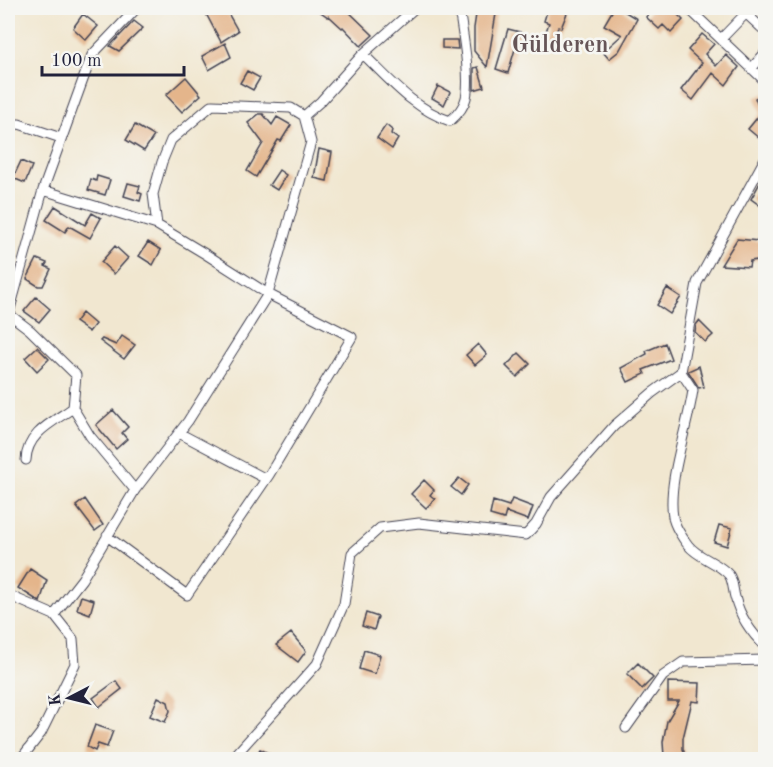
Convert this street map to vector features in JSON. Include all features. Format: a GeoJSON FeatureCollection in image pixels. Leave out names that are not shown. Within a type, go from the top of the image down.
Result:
{"type":"FeatureCollection","features":[{"type":"Feature","properties":{"kind":"street"},"geometry":{"type":"LineString","coordinates":[[135,490],[90,436],[73,408],[76,375],[30,330],[8,315],[43,190],[92,55],[137,8]]}},
{"type":"Feature","properties":{"kind":"street"},"geometry":{"type":"LineString","coordinates":[[304,116],[321,101],[363,54],[415,8]]}},
{"type":"Feature","properties":{"kind":"street"},"geometry":{"type":"LineString","coordinates":[[363,54],[418,106],[435,116],[450,121],[458,114],[466,99],[467,85],[459,8]]}},
{"type":"Feature","properties":{"kind":"street"},"geometry":{"type":"LineString","coordinates":[[688,8],[765,82]]}},
{"type":"Feature","properties":{"kind":"street"},"geometry":{"type":"LineString","coordinates":[[721,39],[746,9],[765,32]]}},
{"type":"Feature","properties":{"kind":"street"},"geometry":{"type":"LineString","coordinates":[[751,69],[765,52]]}},
{"type":"Feature","properties":{"kind":"street"},"geometry":{"type":"LineString","coordinates":[[54,615],[82,579],[135,490],[179,433],[268,294],[311,142],[304,116],[291,108],[212,105],[171,140],[153,194],[157,225]]}},
{"type":"Feature","properties":{"kind":"street"},"geometry":{"type":"LineString","coordinates":[[8,125],[20,124],[61,138]]}},
{"type":"Feature","properties":{"kind":"street"},"geometry":{"type":"LineString","coordinates":[[765,157],[697,283],[681,372],[693,390],[674,486],[673,518],[689,547],[715,563],[730,576],[735,598],[750,632],[765,647]]}},
{"type":"Feature","properties":{"kind":"street"},"geometry":{"type":"LineString","coordinates":[[43,190],[157,225],[268,294],[352,337],[266,479],[187,595],[107,536]]}},
{"type":"Feature","properties":{"kind":"street"},"geometry":{"type":"LineString","coordinates":[[231,759],[317,664],[344,604],[352,553],[380,528],[419,523],[526,535],[536,524],[551,497],[615,426],[652,393],[681,372]]}},
{"type":"Feature","properties":{"kind":"street"},"geometry":{"type":"LineString","coordinates":[[26,460],[26,447],[35,435],[73,408]]}},
{"type":"Feature","properties":{"kind":"street"},"geometry":{"type":"LineString","coordinates":[[179,433],[266,479]]}},
{"type":"Feature","properties":{"kind":"street"},"geometry":{"type":"LineString","coordinates":[[8,595],[54,615],[73,639],[75,664],[41,734],[20,759]]}},
{"type":"Feature","properties":{"kind":"street"},"geometry":{"type":"LineString","coordinates":[[626,728],[663,676],[683,662],[765,660]]}},
{"type":"Feature","properties":{"kind":"building"},"geometry":{"type":"Polygon","coordinates":[[[203,8],[225,8],[238,31],[221,42],[203,8]]]}},
{"type":"Feature","properties":{"kind":"building"},"geometry":{"type":"Polygon","coordinates":[[[315,8],[345,8],[373,35],[361,46],[343,27],[315,8]]]}},
{"type":"Feature","properties":{"kind":"building"},"geometry":{"type":"Polygon","coordinates":[[[477,8],[497,8],[487,67],[474,51],[477,8]]]}},
{"type":"Feature","properties":{"kind":"building"},"geometry":{"type":"Polygon","coordinates":[[[548,8],[567,8],[561,28],[558,27],[553,43],[543,40],[549,23],[544,21],[548,8]]]}},
{"type":"Feature","properties":{"kind":"building"},"geometry":{"type":"Polygon","coordinates":[[[614,8],[619,8],[637,19],[619,51],[609,59],[603,52],[622,35],[604,25],[614,8]]]}},
{"type":"Feature","properties":{"kind":"building"},"geometry":{"type":"Polygon","coordinates":[[[653,8],[681,8],[677,14],[683,20],[671,33],[663,25],[659,29],[646,17],[653,8]]]}},
{"type":"Feature","properties":{"kind":"building"},"geometry":{"type":"Polygon","coordinates":[[[83,14],[98,26],[86,40],[73,28],[83,14]]]}},
{"type":"Feature","properties":{"kind":"building"},"geometry":{"type":"Polygon","coordinates":[[[134,21],[143,28],[119,51],[110,46],[134,21]]]}},
{"type":"Feature","properties":{"kind":"building"},"geometry":{"type":"Polygon","coordinates":[[[508,29],[520,32],[508,73],[496,69],[508,29]]]}},
{"type":"Feature","properties":{"kind":"building"},"geometry":{"type":"Polygon","coordinates":[[[702,34],[714,44],[705,54],[716,66],[726,55],[739,67],[726,85],[713,73],[693,100],[681,90],[702,63],[688,50],[702,34]]]}},
{"type":"Feature","properties":{"kind":"building"},"geometry":{"type":"Polygon","coordinates":[[[442,40],[457,40],[458,49],[442,48],[442,40]]]}},
{"type":"Feature","properties":{"kind":"building"},"geometry":{"type":"Polygon","coordinates":[[[225,43],[231,57],[209,70],[202,56],[225,43]]]}},
{"type":"Feature","properties":{"kind":"building"},"geometry":{"type":"Polygon","coordinates":[[[478,67],[484,87],[474,90],[474,68],[478,67]]]}},
{"type":"Feature","properties":{"kind":"building"},"geometry":{"type":"Polygon","coordinates":[[[247,71],[260,78],[253,90],[240,83],[247,71]]]}},
{"type":"Feature","properties":{"kind":"building"},"geometry":{"type":"Polygon","coordinates":[[[186,77],[201,95],[182,112],[166,95],[186,77]]]}},
{"type":"Feature","properties":{"kind":"building"},"geometry":{"type":"Polygon","coordinates":[[[438,86],[450,92],[444,105],[432,98],[438,86]]]}},
{"type":"Feature","properties":{"kind":"building"},"geometry":{"type":"Polygon","coordinates":[[[765,93],[765,132],[760,139],[748,129],[761,113],[755,98],[765,93]]]}},
{"type":"Feature","properties":{"kind":"building"},"geometry":{"type":"Polygon","coordinates":[[[259,114],[263,114],[272,125],[277,117],[291,125],[281,141],[278,140],[256,177],[247,171],[263,143],[248,123],[259,114]]]}},
{"type":"Feature","properties":{"kind":"building"},"geometry":{"type":"Polygon","coordinates":[[[135,125],[154,136],[144,151],[126,140],[135,125]]]}},
{"type":"Feature","properties":{"kind":"building"},"geometry":{"type":"Polygon","coordinates":[[[386,125],[392,130],[391,134],[398,139],[392,149],[377,138],[386,125]]]}},
{"type":"Feature","properties":{"kind":"building"},"geometry":{"type":"Polygon","coordinates":[[[319,149],[332,152],[327,181],[314,178],[319,149]]]}},
{"type":"Feature","properties":{"kind":"building"},"geometry":{"type":"Polygon","coordinates":[[[21,161],[32,166],[25,183],[13,178],[21,161]]]}},
{"type":"Feature","properties":{"kind":"building"},"geometry":{"type":"Polygon","coordinates":[[[279,170],[286,175],[277,190],[269,185],[279,170]]]}},
{"type":"Feature","properties":{"kind":"building"},"geometry":{"type":"Polygon","coordinates":[[[97,176],[110,180],[105,195],[88,190],[91,179],[96,181],[97,176]]]}},
{"type":"Feature","properties":{"kind":"building"},"geometry":{"type":"Polygon","coordinates":[[[128,183],[140,186],[138,192],[142,194],[140,201],[124,196],[128,183]]]}},
{"type":"Feature","properties":{"kind":"building"},"geometry":{"type":"Polygon","coordinates":[[[760,183],[765,187],[765,209],[751,199],[760,183]]]}},
{"type":"Feature","properties":{"kind":"building"},"geometry":{"type":"Polygon","coordinates":[[[55,206],[85,225],[92,213],[101,218],[90,238],[69,226],[65,232],[46,220],[55,206]]]}},
{"type":"Feature","properties":{"kind":"building"},"geometry":{"type":"Polygon","coordinates":[[[737,239],[765,243],[765,259],[750,261],[749,267],[721,265],[737,239]]]}},
{"type":"Feature","properties":{"kind":"building"},"geometry":{"type":"Polygon","coordinates":[[[148,242],[161,250],[153,265],[139,256],[148,242]]]}},
{"type":"Feature","properties":{"kind":"building"},"geometry":{"type":"Polygon","coordinates":[[[115,246],[128,258],[114,274],[101,262],[115,246]]]}},
{"type":"Feature","properties":{"kind":"building"},"geometry":{"type":"Polygon","coordinates":[[[37,259],[47,263],[45,266],[51,269],[43,286],[38,286],[27,279],[37,259]]]}},
{"type":"Feature","properties":{"kind":"building"},"geometry":{"type":"Polygon","coordinates":[[[667,288],[681,297],[670,314],[657,305],[667,288]]]}},
{"type":"Feature","properties":{"kind":"building"},"geometry":{"type":"Polygon","coordinates":[[[36,297],[50,309],[39,322],[24,311],[36,297]]]}},
{"type":"Feature","properties":{"kind":"building"},"geometry":{"type":"Polygon","coordinates":[[[82,313],[95,324],[89,332],[75,322],[82,313]]]}},
{"type":"Feature","properties":{"kind":"building"},"geometry":{"type":"Polygon","coordinates":[[[699,321],[713,335],[705,342],[695,332],[699,321]]]}},
{"type":"Feature","properties":{"kind":"building"},"geometry":{"type":"Polygon","coordinates":[[[122,336],[135,345],[124,359],[100,341],[102,339],[116,345],[122,336]]]}},
{"type":"Feature","properties":{"kind":"building"},"geometry":{"type":"Polygon","coordinates":[[[665,343],[671,359],[643,370],[645,374],[628,382],[621,368],[647,354],[646,351],[665,343]]]}},
{"type":"Feature","properties":{"kind":"building"},"geometry":{"type":"Polygon","coordinates":[[[478,344],[487,355],[475,365],[466,355],[478,344]]]}},
{"type":"Feature","properties":{"kind":"building"},"geometry":{"type":"Polygon","coordinates":[[[37,347],[49,359],[37,371],[25,358],[37,347]]]}},
{"type":"Feature","properties":{"kind":"building"},"geometry":{"type":"Polygon","coordinates":[[[519,353],[530,364],[517,377],[506,366],[519,353]]]}},
{"type":"Feature","properties":{"kind":"building"},"geometry":{"type":"Polygon","coordinates":[[[699,366],[704,387],[699,388],[688,371],[699,366]]]}},
{"type":"Feature","properties":{"kind":"building"},"geometry":{"type":"Polygon","coordinates":[[[113,410],[128,427],[122,433],[127,439],[116,449],[96,425],[113,410]]]}},
{"type":"Feature","properties":{"kind":"building"},"geometry":{"type":"Polygon","coordinates":[[[459,478],[468,485],[461,495],[451,487],[459,478]]]}},
{"type":"Feature","properties":{"kind":"building"},"geometry":{"type":"Polygon","coordinates":[[[424,480],[434,490],[430,495],[435,499],[426,508],[411,494],[424,480]]]}},
{"type":"Feature","properties":{"kind":"building"},"geometry":{"type":"Polygon","coordinates":[[[85,499],[103,525],[95,531],[76,506],[85,499]]]}},
{"type":"Feature","properties":{"kind":"building"},"geometry":{"type":"Polygon","coordinates":[[[512,499],[533,507],[528,520],[506,512],[504,519],[490,515],[493,501],[509,506],[512,499]]]}},
{"type":"Feature","properties":{"kind":"building"},"geometry":{"type":"Polygon","coordinates":[[[719,525],[732,528],[727,546],[714,542],[719,525]]]}},
{"type":"Feature","properties":{"kind":"building"},"geometry":{"type":"Polygon","coordinates":[[[30,569],[47,580],[40,602],[18,588],[30,569]]]}},
{"type":"Feature","properties":{"kind":"building"},"geometry":{"type":"Polygon","coordinates":[[[81,596],[94,600],[90,614],[77,609],[81,596]]]}},
{"type":"Feature","properties":{"kind":"building"},"geometry":{"type":"Polygon","coordinates":[[[366,613],[378,617],[374,630],[362,626],[366,613]]]}},
{"type":"Feature","properties":{"kind":"building"},"geometry":{"type":"Polygon","coordinates":[[[291,633],[306,651],[298,662],[276,645],[291,633]]]}},
{"type":"Feature","properties":{"kind":"building"},"geometry":{"type":"Polygon","coordinates":[[[364,650],[380,655],[375,674],[359,669],[364,650]]]}},
{"type":"Feature","properties":{"kind":"building"},"geometry":{"type":"Polygon","coordinates":[[[638,663],[653,678],[642,689],[627,674],[638,663]]]}},
{"type":"Feature","properties":{"kind":"building"},"geometry":{"type":"Polygon","coordinates":[[[116,681],[122,689],[99,707],[93,698],[116,681]]]}},
{"type":"Feature","properties":{"kind":"building"},"geometry":{"type":"Polygon","coordinates":[[[668,682],[700,683],[699,702],[692,701],[683,738],[683,749],[687,759],[665,759],[664,756],[663,742],[667,721],[679,701],[668,701],[668,682]]]}},
{"type":"Feature","properties":{"kind":"building"},"geometry":{"type":"Polygon","coordinates":[[[158,697],[168,702],[170,711],[165,722],[150,716],[158,697]]]}},
{"type":"Feature","properties":{"kind":"building"},"geometry":{"type":"Polygon","coordinates":[[[95,725],[113,731],[107,747],[98,744],[95,751],[87,747],[95,725]]]}},
{"type":"Feature","properties":{"kind":"building"},"geometry":{"type":"Polygon","coordinates":[[[260,749],[280,759],[254,759],[260,749]]]}},
{"type":"Feature","properties":{"kind":"district","name":"Gülderen"},"geometry":{"type":"Point","coordinates":[560,44]}}]}
